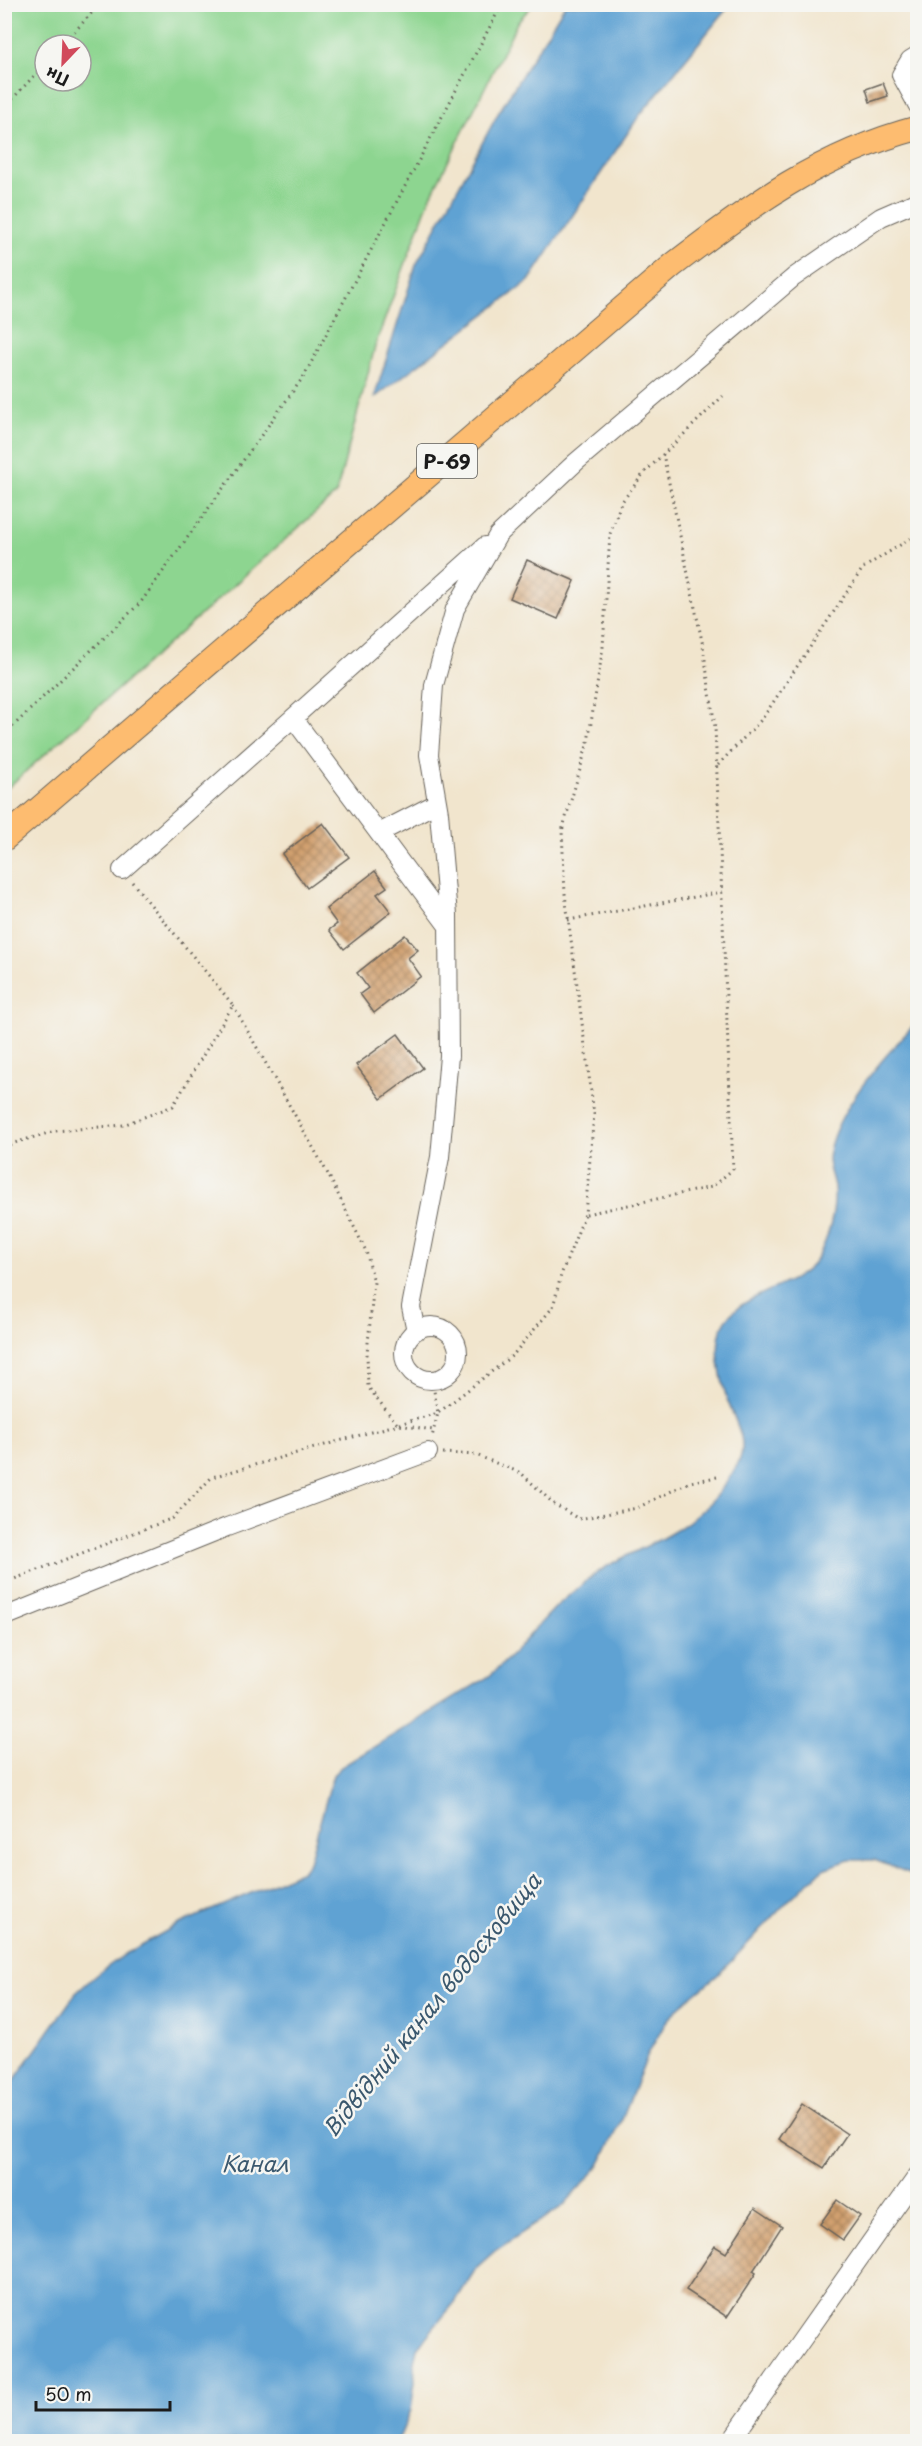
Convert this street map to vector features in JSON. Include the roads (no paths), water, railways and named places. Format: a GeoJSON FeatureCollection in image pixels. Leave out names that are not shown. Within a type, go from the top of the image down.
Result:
{"type":"FeatureCollection","features":[{"type":"Feature","properties":{"kind":"main road","name":"Р-69"},"geometry":{"type":"LineString","coordinates":[[4,839],[673,265],[739,214],[790,180],[839,157],[918,128]]}},
{"type":"Feature","properties":{"kind":"street"},"geometry":{"type":"LineString","coordinates":[[915,96],[901,75],[910,60],[918,55]]}},
{"type":"Feature","properties":{"kind":"street"},"geometry":{"type":"LineString","coordinates":[[122,870],[498,535],[576,462],[794,277],[880,217],[918,201]]}},
{"type":"Feature","properties":{"kind":"street"},"geometry":{"type":"LineString","coordinates":[[416,1331],[434,1327],[442,1329],[455,1341],[458,1350],[454,1367],[449,1374],[432,1380],[416,1375],[406,1362],[406,1345],[416,1331],[411,1307],[440,1157],[449,1056],[448,926],[437,803],[429,755],[434,685],[455,609],[498,535]]}},
{"type":"Feature","properties":{"kind":"street"},"geometry":{"type":"LineString","coordinates":[[293,718],[448,926]]}},
{"type":"Feature","properties":{"kind":"street"},"geometry":{"type":"LineString","coordinates":[[379,833],[437,803]]}},
{"type":"Feature","properties":{"kind":"street"},"geometry":{"type":"LineString","coordinates":[[4,1617],[227,1527],[428,1452]]}},
{"type":"Feature","properties":{"kind":"street"},"geometry":{"type":"LineString","coordinates":[[730,2442],[918,2175]]}},
{"type":"Feature","properties":{"kind":"water"},"geometry":{"type":"Polygon","coordinates":[[[565,5],[730,5],[639,116],[529,281],[374,398],[416,265],[499,112],[565,5]]]}},
{"type":"Feature","properties":{"kind":"water","name":"Канал"},"geometry":{"type":"Polygon","coordinates":[[[917,1022],[917,1876],[874,1860],[849,1860],[823,1869],[789,1900],[720,1973],[679,2007],[665,2024],[649,2052],[620,2125],[598,2167],[563,2206],[496,2250],[477,2267],[455,2302],[417,2348],[411,2410],[398,2441],[5,2441],[5,2093],[76,1993],[96,1975],[127,1953],[177,1925],[302,1871],[309,1862],[333,1775],[341,1767],[488,1677],[513,1654],[555,1608],[585,1582],[614,1562],[679,1529],[716,1496],[737,1465],[742,1448],[742,1439],[726,1396],[721,1373],[718,1357],[720,1334],[726,1320],[736,1309],[792,1280],[805,1271],[820,1254],[832,1216],[834,1187],[828,1156],[834,1135],[842,1117],[865,1082],[917,1022]]]}},
{"type":"Feature","properties":{"kind":"water label","name":"Відвідний канал водосховища"},"geometry":{"type":"Point","coordinates":[431,2004]}}]}
